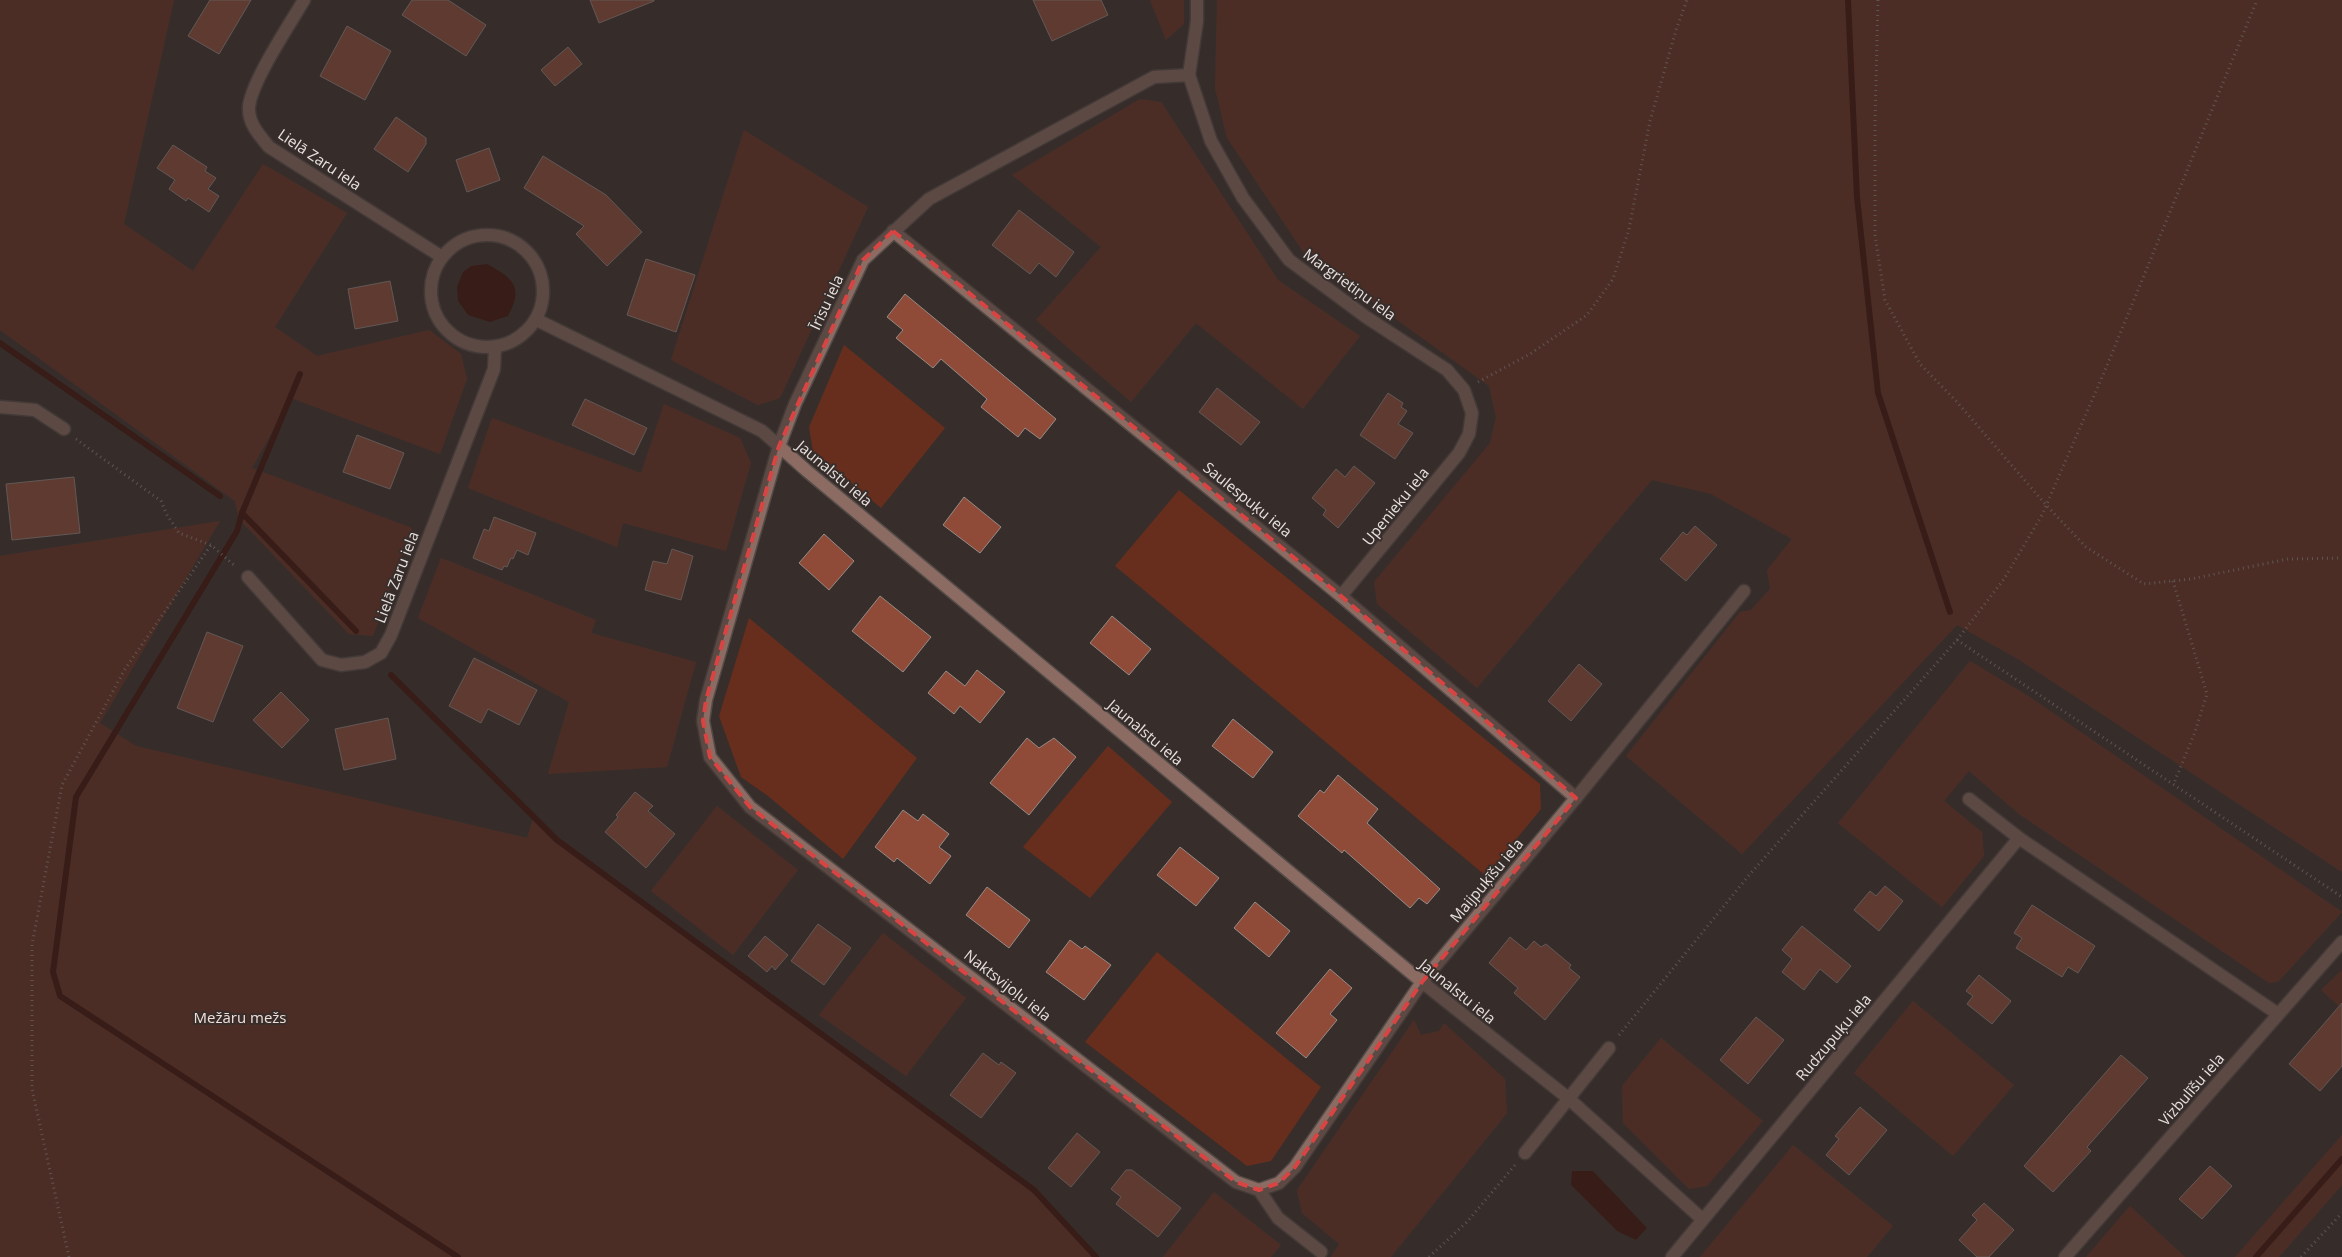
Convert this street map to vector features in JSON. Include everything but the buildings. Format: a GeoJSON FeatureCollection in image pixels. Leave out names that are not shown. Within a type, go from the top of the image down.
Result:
{"type":"FeatureCollection","features":[{"type":"Feature","properties":{"kind":"street","name":"Lielā Zaru iela"},"geometry":{"type":"LineString","coordinates":[[304,0],[255,86],[249,107],[253,128],[269,147],[442,257]]}},
{"type":"Feature","properties":{"kind":"street","name":"Margrietiņu iela"},"geometry":{"type":"LineString","coordinates":[[1197,0],[1197,21],[1189,75],[1211,141],[1244,198],[1289,260],[1366,317],[1447,370],[1464,390],[1472,413],[1469,434]]}},
{"type":"Feature","properties":{"kind":"street","name":"Īrisu iela"},"geometry":{"type":"LineString","coordinates":[[703,721],[706,700],[780,446],[795,404],[863,260],[928,199],[1154,77],[1189,75]]}},
{"type":"Feature","properties":{"kind":"street","name":"Saulespuķu iela"},"geometry":{"type":"LineString","coordinates":[[893,231],[1341,596],[1576,798]]}},
{"type":"Feature","properties":{"kind":"street"},"geometry":{"type":"LineString","coordinates":[[491,234],[518,243],[538,264],[544,292],[537,320],[519,338],[495,348],[469,345],[447,331],[433,308],[431,282],[442,257],[464,239],[491,234]]}},
{"type":"Feature","properties":{"kind":"street","name":"Jaunalstu iela"},"geometry":{"type":"LineString","coordinates":[[537,320],[762,431],[1422,982],[1568,1098],[1702,1219]]}},
{"type":"Feature","properties":{"kind":"street","name":"Lielā Zaru iela"},"geometry":{"type":"LineString","coordinates":[[248,577],[322,660],[341,665],[358,664],[381,653],[391,635],[494,369],[495,348]]}},
{"type":"Feature","properties":{"kind":"street"},"geometry":{"type":"LineString","coordinates":[[0,407],[35,410],[64,429]]}},
{"type":"Feature","properties":{"kind":"street","name":"Upenieku iela"},"geometry":{"type":"LineString","coordinates":[[1341,596],[1459,453],[1469,434]]}},
{"type":"Feature","properties":{"kind":"street","name":"Maijpuķīšu iela"},"geometry":{"type":"LineString","coordinates":[[1259,1190],[1279,1183],[1295,1167],[1422,982],[1576,798],[1744,590]]}},
{"type":"Feature","properties":{"kind":"street","name":"Naktsvijoļu iela"},"geometry":{"type":"LineString","coordinates":[[703,721],[710,757],[750,807],[1236,1182],[1259,1190]]}},
{"type":"Feature","properties":{"kind":"street"},"geometry":{"type":"LineString","coordinates":[[1969,799],[2019,838],[2278,1014]]}},
{"type":"Feature","properties":{"kind":"street","name":"Rudzupuķu iela"},"geometry":{"type":"LineString","coordinates":[[1672,1257],[2019,838]]}},
{"type":"Feature","properties":{"kind":"street","name":"Vizbulīšu iela"},"geometry":{"type":"LineString","coordinates":[[2065,1257],[2342,942]]}},
{"type":"Feature","properties":{"kind":"street"},"geometry":{"type":"LineString","coordinates":[[1525,1153],[1609,1048]]}},
{"type":"Feature","properties":{"kind":"street"},"geometry":{"type":"LineString","coordinates":[[1259,1190],[1278,1218],[1320,1252]]}},
{"type":"Feature","properties":{"kind":"path"},"geometry":{"type":"LineString","coordinates":[[1464,390],[1530,354],[1587,315],[1613,279],[1629,229],[1650,122],[1676,30],[1687,0]]}},
{"type":"Feature","properties":{"kind":"path"},"geometry":{"type":"LineString","coordinates":[[1878,0],[1875,235],[1885,300],[1920,364],[1957,402],[2046,505],[2086,547],[2144,584],[2173,581],[2288,559],[2342,558]]}},
{"type":"Feature","properties":{"kind":"path"},"geometry":{"type":"LineString","coordinates":[[1609,1048],[1750,874],[1957,640],[2004,579],[2046,505],[2110,359],[2257,0]]}},
{"type":"Feature","properties":{"kind":"path"},"geometry":{"type":"LineString","coordinates":[[64,429],[162,501],[167,516],[179,533],[211,545],[248,577]]}},
{"type":"Feature","properties":{"kind":"path"},"geometry":{"type":"LineString","coordinates":[[69,1257],[32,1089],[32,946],[62,785],[125,669],[211,545]]}},
{"type":"Feature","properties":{"kind":"path"},"geometry":{"type":"LineString","coordinates":[[2173,581],[2200,663],[2207,694],[2195,732],[2174,783]]}},
{"type":"Feature","properties":{"kind":"path"},"geometry":{"type":"LineString","coordinates":[[1957,640],[2174,783],[2342,897]]}},
{"type":"Feature","properties":{"kind":"path"},"geometry":{"type":"LineString","coordinates":[[1429,1257],[1468,1222],[1525,1153]]}},
{"type":"Feature","properties":{"kind":"path"},"geometry":{"type":"LineString","coordinates":[[2301,1257],[2342,1213]]}},
{"type":"Feature","properties":{"kind":"highlighted area"},"geometry":{"type":"Polygon","coordinates":[[[893,231],[1341,596],[1576,798],[1422,982],[1295,1167],[1279,1183],[1259,1190],[1236,1182],[750,807],[710,757],[703,721],[706,700],[779,446],[863,260],[893,231]]]}},
{"type":"Feature","properties":{"kind":"green space"},"geometry":{"type":"Polygon","coordinates":[[[0,0],[174,0],[124,224],[193,271],[263,164],[347,213],[275,327],[317,356],[429,330],[461,354],[467,379],[440,454],[291,398],[252,468],[412,528],[373,636],[349,634],[239,519],[235,501],[0,330],[0,0]]]}},
{"type":"Feature","properties":{"kind":"green space"},"geometry":{"type":"Polygon","coordinates":[[[1150,0],[1184,0],[1184,24],[1166,40],[1150,0]]]}},
{"type":"Feature","properties":{"kind":"green space"},"geometry":{"type":"Polygon","coordinates":[[[1217,0],[2342,0],[2342,872],[2018,659],[1957,625],[1742,854],[1626,756],[1740,612],[1751,610],[1770,589],[1767,570],[1792,539],[1711,494],[1652,480],[1477,688],[1377,604],[1374,582],[1490,443],[1496,417],[1489,386],[1304,253],[1227,138],[1215,88],[1217,0]]]}},
{"type":"Feature","properties":{"kind":"green space"},"geometry":{"type":"Polygon","coordinates":[[[1140,99],[1161,102],[1278,280],[1360,336],[1303,409],[1196,323],[1131,402],[1036,320],[1101,247],[1012,175],[1140,99]]]}},
{"type":"Feature","properties":{"kind":"green space"},"geometry":{"type":"Polygon","coordinates":[[[744,130],[868,207],[780,398],[758,405],[671,360],[744,130]]]}},
{"type":"Feature","properties":{"kind":"green space"},"geometry":{"type":"Polygon","coordinates":[[[844,345],[945,428],[881,508],[813,451],[809,427],[844,345]]]}},
{"type":"Feature","properties":{"kind":"green space"},"geometry":{"type":"Polygon","coordinates":[[[664,404],[740,438],[751,463],[726,551],[623,523],[617,547],[468,488],[492,418],[641,473],[664,404]]]}},
{"type":"Feature","properties":{"kind":"green space"},"geometry":{"type":"Polygon","coordinates":[[[1179,490],[1540,784],[1541,809],[1486,876],[1115,566],[1179,490]]]}},
{"type":"Feature","properties":{"kind":"green space","name":"Mežāru mežs"},"geometry":{"type":"Polygon","coordinates":[[[220,521],[100,723],[136,746],[527,838],[533,819],[557,840],[1034,1190],[1096,1257],[0,1257],[0,556],[220,521]]]}},
{"type":"Feature","properties":{"kind":"green space"},"geometry":{"type":"Polygon","coordinates":[[[441,558],[596,620],[591,633],[696,662],[667,767],[548,774],[569,702],[418,618],[441,558]]]}},
{"type":"Feature","properties":{"kind":"green space"},"geometry":{"type":"Polygon","coordinates":[[[749,618],[917,758],[843,859],[768,796],[741,777],[719,716],[749,618]]]}},
{"type":"Feature","properties":{"kind":"green space"},"geometry":{"type":"Polygon","coordinates":[[[1970,661],[2030,697],[2342,912],[2278,982],[2269,983],[2019,814],[1969,771],[1944,801],[1982,832],[1984,856],[1942,907],[1838,823],[1970,661]]]}},
{"type":"Feature","properties":{"kind":"green space"},"geometry":{"type":"Polygon","coordinates":[[[1108,746],[1172,802],[1090,898],[1023,847],[1108,746]]]}},
{"type":"Feature","properties":{"kind":"green space"},"geometry":{"type":"Polygon","coordinates":[[[717,806],[798,870],[733,955],[651,891],[717,806]]]}},
{"type":"Feature","properties":{"kind":"green space"},"geometry":{"type":"Polygon","coordinates":[[[883,933],[966,998],[906,1076],[819,1015],[883,933]]]}},
{"type":"Feature","properties":{"kind":"green space"},"geometry":{"type":"Polygon","coordinates":[[[1157,952],[1321,1087],[1271,1161],[1247,1166],[1085,1042],[1157,952]]]}},
{"type":"Feature","properties":{"kind":"green space"},"geometry":{"type":"Polygon","coordinates":[[[2342,970],[2342,1009],[2321,990],[2342,970]]]}},
{"type":"Feature","properties":{"kind":"green space"},"geometry":{"type":"Polygon","coordinates":[[[1913,1001],[2014,1085],[1953,1156],[1854,1073],[1913,1001]]]}},
{"type":"Feature","properties":{"kind":"green space"},"geometry":{"type":"Polygon","coordinates":[[[1414,1020],[1421,1035],[1439,1031],[1444,1023],[1505,1079],[1507,1113],[1391,1257],[1331,1257],[1339,1244],[1302,1213],[1297,1190],[1414,1020]]]}},
{"type":"Feature","properties":{"kind":"green space"},"geometry":{"type":"Polygon","coordinates":[[[1661,1038],[1763,1121],[1707,1186],[1689,1189],[1623,1123],[1622,1086],[1661,1038]]]}},
{"type":"Feature","properties":{"kind":"green space"},"geometry":{"type":"Polygon","coordinates":[[[2342,1135],[2342,1185],[2279,1257],[2235,1257],[2342,1135]]]}},
{"type":"Feature","properties":{"kind":"green space"},"geometry":{"type":"Polygon","coordinates":[[[1793,1145],[1893,1226],[1867,1257],[1700,1257],[1793,1145]]]}},
{"type":"Feature","properties":{"kind":"green space"},"geometry":{"type":"Polygon","coordinates":[[[1214,1192],[1281,1245],[1271,1257],[1163,1257],[1214,1192]]]}},
{"type":"Feature","properties":{"kind":"green space"},"geometry":{"type":"Polygon","coordinates":[[[2130,1206],[2185,1257],[2086,1257],[2130,1206]]]}},
{"type":"Feature","properties":{"kind":"shaded area"},"geometry":{"type":"Polygon","coordinates":[[[487,264],[504,274],[513,284],[515,290],[513,306],[508,316],[490,322],[468,315],[458,301],[457,287],[463,272],[471,266],[487,264]]]}},
{"type":"Feature","properties":{"kind":"shaded area"},"geometry":{"type":"Polygon","coordinates":[[[1572,1171],[1593,1171],[1647,1228],[1636,1240],[1617,1231],[1571,1185],[1572,1171]]]}},
{"type":"Feature","properties":{"kind":"waterway"},"geometry":{"type":"LineString","coordinates":[[1848,0],[1857,197],[1878,393],[1950,612]]}},
{"type":"Feature","properties":{"kind":"waterway"},"geometry":{"type":"LineString","coordinates":[[0,343],[220,496]]}},
{"type":"Feature","properties":{"kind":"waterway"},"geometry":{"type":"LineString","coordinates":[[300,374],[242,513],[237,531],[76,797],[53,972],[60,996],[458,1257]]}},
{"type":"Feature","properties":{"kind":"waterway"},"geometry":{"type":"LineString","coordinates":[[242,513],[356,631]]}},
{"type":"Feature","properties":{"kind":"waterway"},"geometry":{"type":"LineString","coordinates":[[391,675],[557,840],[1034,1190],[1096,1257]]}},
{"type":"Feature","properties":{"kind":"waterway"},"geometry":{"type":"LineString","coordinates":[[2256,1257],[2342,1159]]}}]}
